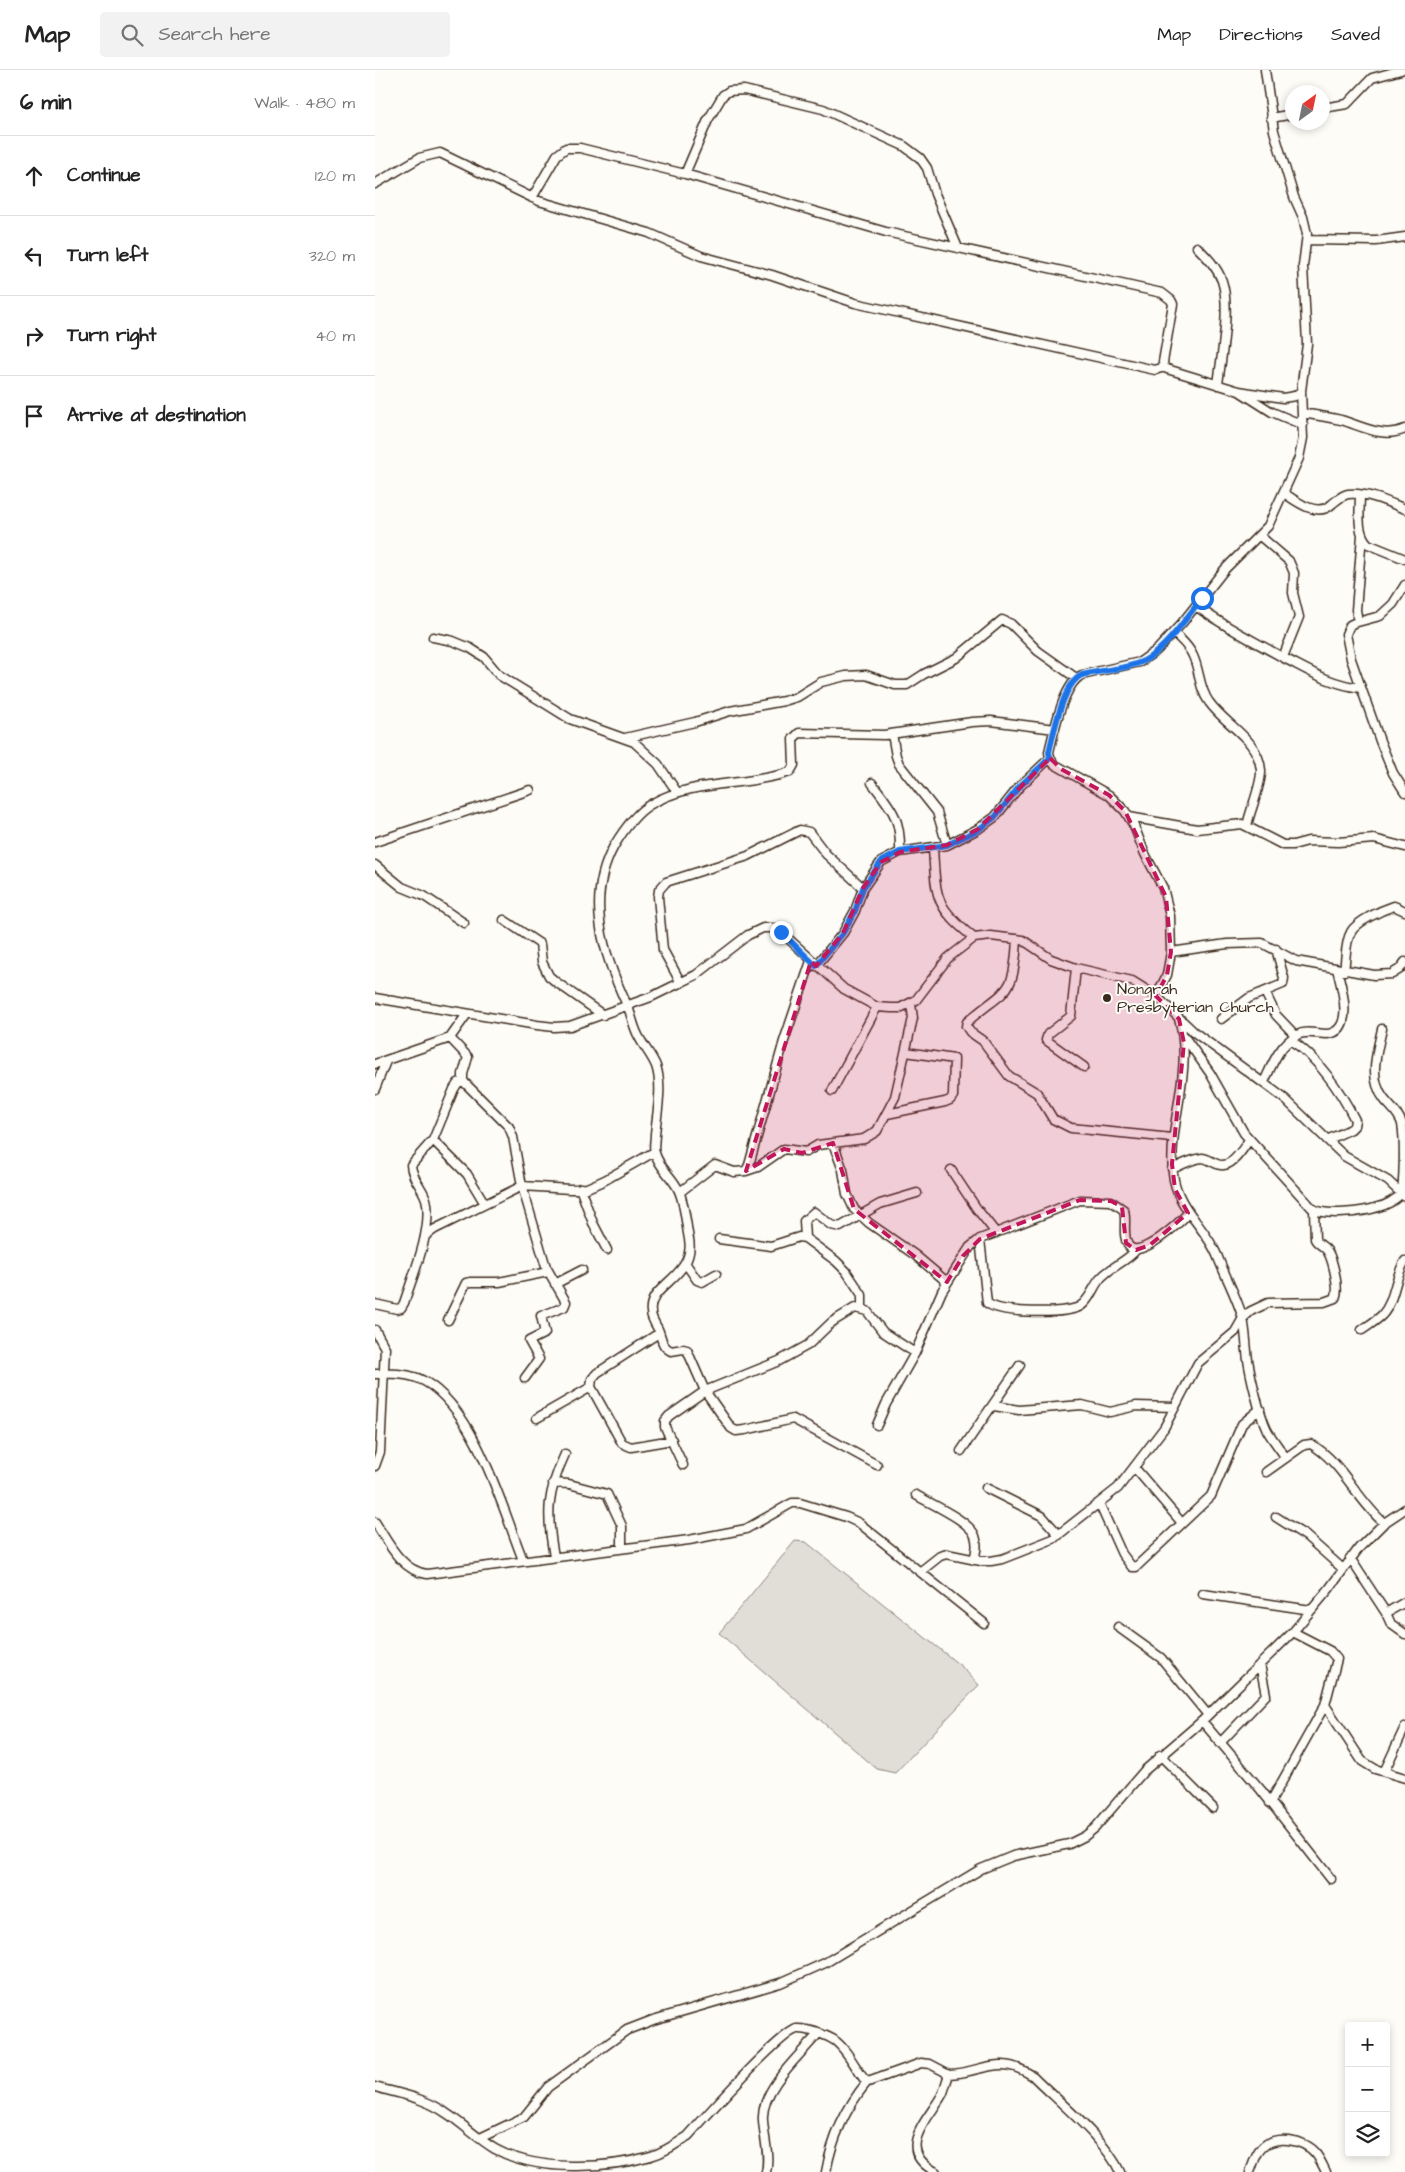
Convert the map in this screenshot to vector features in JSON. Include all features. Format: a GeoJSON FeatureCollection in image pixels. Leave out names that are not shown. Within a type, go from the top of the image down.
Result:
{"type":"FeatureCollection","features":[{"type":"Feature","properties":{"kind":"street"},"geometry":{"type":"LineString","coordinates":[[1156,996],[1167,975],[1171,952],[1170,916],[1166,897],[1129,817],[1109,795],[1061,769],[1050,758],[1049,752],[1065,695],[1076,678],[1146,660],[1174,633],[1235,559],[1260,536],[1272,520],[1299,458],[1303,438],[1301,391],[1307,344],[1303,266],[1307,240],[1303,217],[1283,165],[1271,118],[1265,70]]}},
{"type":"Feature","properties":{"kind":"street"},"geometry":{"type":"LineString","coordinates":[[1330,107],[1347,104],[1372,78],[1401,70]]}},
{"type":"Feature","properties":{"kind":"street"},"geometry":{"type":"LineString","coordinates":[[685,174],[708,120],[723,95],[729,91],[744,90],[823,109],[904,146],[920,158],[927,168],[935,194],[958,248]]}},
{"type":"Feature","properties":{"kind":"street"},"geometry":{"type":"LineString","coordinates":[[1271,118],[1285,115]]}},
{"type":"Feature","properties":{"kind":"street"},"geometry":{"type":"LineString","coordinates":[[532,198],[557,155],[571,146],[685,174],[886,232],[1166,295],[1171,300],[1173,310],[1163,362],[1164,367],[1172,372],[1239,391],[1283,398],[1295,396],[1301,391]]}},
{"type":"Feature","properties":{"kind":"street"},"geometry":{"type":"LineString","coordinates":[[375,184],[419,158],[440,153],[532,198],[649,233],[701,256],[772,274],[855,303],[1155,370],[1164,367]]}},
{"type":"Feature","properties":{"kind":"street"},"geometry":{"type":"LineString","coordinates":[[1307,240],[1376,241],[1405,237]]}},
{"type":"Feature","properties":{"kind":"street"},"geometry":{"type":"LineString","coordinates":[[1197,247],[1217,271],[1222,281],[1225,297],[1225,328],[1218,385]]}},
{"type":"Feature","properties":{"kind":"street"},"geometry":{"type":"LineString","coordinates":[[1239,391],[1272,412],[1303,424]]}},
{"type":"Feature","properties":{"kind":"street"},"geometry":{"type":"LineString","coordinates":[[1302,413],[1339,420],[1378,432],[1393,434],[1405,430]]}},
{"type":"Feature","properties":{"kind":"street"},"geometry":{"type":"LineString","coordinates":[[1284,493],[1304,505],[1320,511],[1327,508],[1341,496],[1348,494],[1378,499],[1405,509]]}},
{"type":"Feature","properties":{"kind":"street"},"geometry":{"type":"LineString","coordinates":[[1359,621],[1356,602],[1362,535],[1360,495]]}},
{"type":"Feature","properties":{"kind":"street"},"geometry":{"type":"LineString","coordinates":[[1362,535],[1368,544],[1405,559]]}},
{"type":"Feature","properties":{"kind":"street"},"geometry":{"type":"LineString","coordinates":[[1260,536],[1289,561],[1294,573],[1294,602],[1299,610],[1299,617],[1283,657]]}},
{"type":"Feature","properties":{"kind":"street"},"geometry":{"type":"LineString","coordinates":[[1405,585],[1393,604],[1381,616],[1350,625],[1346,634],[1347,646],[1387,762],[1405,792]]}},
{"type":"Feature","properties":{"kind":"street"},"geometry":{"type":"LineString","coordinates":[[1195,606],[1227,628],[1332,683],[1361,688]]}},
{"type":"Feature","properties":{"kind":"street"},"geometry":{"type":"LineString","coordinates":[[625,738],[695,722],[730,710],[784,701],[797,697],[821,682],[846,676],[867,675],[895,685],[907,685],[956,658],[1002,620],[1011,624],[1038,651],[1076,678]]}},
{"type":"Feature","properties":{"kind":"street"},"geometry":{"type":"LineString","coordinates":[[1174,633],[1188,646],[1194,657],[1205,697],[1215,710],[1249,741],[1257,755],[1261,776],[1247,826]]}},
{"type":"Feature","properties":{"kind":"street"},"geometry":{"type":"LineString","coordinates":[[433,637],[453,641],[470,648],[484,657],[499,675],[570,719],[625,738],[642,747],[666,774],[677,792]]}},
{"type":"Feature","properties":{"kind":"street"},"geometry":{"type":"LineString","coordinates":[[877,1465],[793,1419],[745,1430],[737,1431],[731,1428],[705,1391],[687,1350],[668,1349],[661,1342],[651,1313],[651,1305],[654,1297],[686,1264],[690,1254],[690,1244],[680,1192],[661,1166],[654,1152],[658,1094],[655,1065],[638,1035],[614,978],[603,944],[599,895],[601,877],[608,858],[630,822],[649,805],[677,792],[790,772],[794,765],[793,739],[799,733],[892,734],[964,723],[991,721],[1055,729]]}},
{"type":"Feature","properties":{"kind":"street"},"geometry":{"type":"LineString","coordinates":[[892,734],[895,756],[899,764],[937,812],[947,845]]}},
{"type":"Feature","properties":{"kind":"street"},"geometry":{"type":"LineString","coordinates":[[746,1171],[783,1041],[813,963],[847,927],[863,888],[881,862],[900,852],[947,845],[978,830],[995,817],[1019,787],[1050,758]]}},
{"type":"Feature","properties":{"kind":"street"},"geometry":{"type":"LineString","coordinates":[[872,782],[891,807],[899,823],[900,852]]}},
{"type":"Feature","properties":{"kind":"street"},"geometry":{"type":"LineString","coordinates":[[375,842],[530,790]]}},
{"type":"Feature","properties":{"kind":"street"},"geometry":{"type":"LineString","coordinates":[[1129,817],[1197,829],[1237,823],[1247,826],[1283,845],[1293,845],[1308,841],[1338,842],[1373,839],[1405,847]]}},
{"type":"Feature","properties":{"kind":"street"},"geometry":{"type":"LineString","coordinates":[[681,983],[666,957],[661,937],[658,897],[659,890],[665,882],[747,856],[800,830],[809,832],[832,860],[863,888]]}},
{"type":"Feature","properties":{"kind":"street"},"geometry":{"type":"LineString","coordinates":[[933,848],[940,904],[955,922],[974,938]]}},
{"type":"Feature","properties":{"kind":"street"},"geometry":{"type":"LineString","coordinates":[[375,865],[402,887],[424,896],[464,923]]}},
{"type":"Feature","properties":{"kind":"street"},"geometry":{"type":"LineString","coordinates":[[1264,1082],[1278,1054],[1293,1038],[1307,1033],[1328,1034],[1334,1032],[1341,1023],[1345,1006],[1341,970],[1349,938],[1355,927],[1368,918],[1394,906],[1405,911]]}},
{"type":"Feature","properties":{"kind":"street"},"geometry":{"type":"LineString","coordinates":[[504,920],[539,944],[545,969],[556,982],[603,1015]]}},
{"type":"Feature","properties":{"kind":"street"},"geometry":{"type":"LineString","coordinates":[[375,998],[554,1027],[570,1026],[627,1006],[681,983],[710,965],[748,935],[763,928],[773,928],[781,932],[813,963],[844,989],[877,1007],[900,1008],[916,1000],[948,958],[974,938],[982,936],[1017,939],[1032,944],[1051,959],[1076,968],[1132,982],[1156,996],[1179,1019],[1285,1099],[1344,1156],[1388,1181],[1404,1195]]}},
{"type":"Feature","properties":{"kind":"street"},"geometry":{"type":"LineString","coordinates":[[1017,939],[1012,981],[1005,993],[967,1022],[966,1026],[970,1032],[983,1041],[1009,1076],[1037,1093],[1047,1112],[1059,1124],[1071,1128],[1172,1138]]}},
{"type":"Feature","properties":{"kind":"street"},"geometry":{"type":"LineString","coordinates":[[1171,952],[1262,943],[1297,961],[1374,975],[1396,972],[1405,974]]}},
{"type":"Feature","properties":{"kind":"street"},"geometry":{"type":"LineString","coordinates":[[1221,1019],[1237,1006],[1281,986],[1284,981],[1276,949]]}},
{"type":"Feature","properties":{"kind":"street"},"geometry":{"type":"LineString","coordinates":[[1396,972],[1405,962]]}},
{"type":"Feature","properties":{"kind":"street"},"geometry":{"type":"LineString","coordinates":[[1076,968],[1071,1016],[1049,1034],[1047,1040],[1084,1067]]}},
{"type":"Feature","properties":{"kind":"street"},"geometry":{"type":"LineString","coordinates":[[1265,992],[1279,1018],[1293,1038],[1315,1060],[1355,1120],[1354,1126],[1351,1129],[1327,1140]]}},
{"type":"Feature","properties":{"kind":"street"},"geometry":{"type":"LineString","coordinates":[[680,1192],[715,1165],[734,1172],[746,1171],[758,1167],[784,1149],[806,1152],[818,1145],[869,1137],[877,1132],[895,1097],[913,1018],[911,1004]]}},
{"type":"Feature","properties":{"kind":"street"},"geometry":{"type":"LineString","coordinates":[[832,1091],[877,1007]]}},
{"type":"Feature","properties":{"kind":"street"},"geometry":{"type":"LineString","coordinates":[[375,1064],[450,1038],[467,1014]]}},
{"type":"Feature","properties":{"kind":"street"},"geometry":{"type":"LineString","coordinates":[[1179,1019],[1183,1035],[1184,1072],[1172,1138],[1172,1169],[1179,1198],[1188,1213],[1209,1239],[1243,1318],[1248,1360],[1260,1409],[1268,1432],[1286,1458]]}},
{"type":"Feature","properties":{"kind":"street"},"geometry":{"type":"LineString","coordinates":[[1382,1029],[1375,1061],[1376,1080],[1383,1098],[1398,1114],[1405,1133],[1404,1195]]}},
{"type":"Feature","properties":{"kind":"street"},"geometry":{"type":"LineString","coordinates":[[1183,1035],[1210,1073],[1233,1117],[1249,1140],[1315,1210],[1324,1213],[1368,1210],[1404,1195]]}},
{"type":"Feature","properties":{"kind":"street"},"geometry":{"type":"LineString","coordinates":[[450,1038],[468,1057],[463,1081],[509,1127],[513,1137],[522,1186],[548,1272],[565,1304],[541,1316],[545,1333],[529,1341],[539,1359],[525,1378]]}},
{"type":"Feature","properties":{"kind":"street"},"geometry":{"type":"LineString","coordinates":[[887,1114],[945,1102],[953,1096],[954,1059],[906,1052]]}},
{"type":"Feature","properties":{"kind":"street"},"geometry":{"type":"LineString","coordinates":[[375,1089],[386,1061]]}},
{"type":"Feature","properties":{"kind":"street"},"geometry":{"type":"LineString","coordinates":[[375,1304],[397,1309],[401,1308],[425,1236],[427,1203],[411,1173],[411,1165],[433,1140],[454,1088],[463,1081]]}},
{"type":"Feature","properties":{"kind":"street"},"geometry":{"type":"LineString","coordinates":[[433,1140],[467,1174],[485,1204]]}},
{"type":"Feature","properties":{"kind":"street"},"geometry":{"type":"LineString","coordinates":[[1172,1169],[1200,1158],[1206,1158],[1216,1164],[1225,1165],[1235,1159],[1249,1140]]}},
{"type":"Feature","properties":{"kind":"street"},"geometry":{"type":"LineString","coordinates":[[833,1143],[841,1165],[850,1203],[860,1216],[915,1255],[947,1282]]}},
{"type":"Feature","properties":{"kind":"street"},"geometry":{"type":"LineString","coordinates":[[425,1236],[435,1229],[522,1186],[587,1188],[654,1152]]}},
{"type":"Feature","properties":{"kind":"street"},"geometry":{"type":"LineString","coordinates":[[951,1170],[977,1209],[996,1233]]}},
{"type":"Feature","properties":{"kind":"street"},"geometry":{"type":"LineString","coordinates":[[580,1188],[593,1223],[607,1250]]}},
{"type":"Feature","properties":{"kind":"street"},"geometry":{"type":"LineString","coordinates":[[805,1238],[804,1221],[814,1212],[835,1227],[840,1227],[881,1204],[917,1193]]}},
{"type":"Feature","properties":{"kind":"street"},"geometry":{"type":"LineString","coordinates":[[877,1426],[886,1404],[915,1352],[947,1282],[963,1256],[980,1239],[1080,1200],[1106,1200],[1116,1203],[1124,1210],[1127,1243],[1136,1250]]}},
{"type":"Feature","properties":{"kind":"street"},"geometry":{"type":"LineString","coordinates":[[921,1570],[940,1556],[947,1554],[975,1560],[991,1561],[1003,1559],[1053,1539],[1118,1488],[1164,1428],[1198,1363],[1235,1332],[1243,1318],[1251,1311],[1268,1303],[1289,1301],[1324,1302],[1331,1300],[1337,1295],[1338,1291],[1328,1251],[1317,1243],[1315,1239],[1315,1210]]}},
{"type":"Feature","properties":{"kind":"street"},"geometry":{"type":"LineString","coordinates":[[980,1239],[987,1303],[992,1306],[1018,1311],[1078,1308],[1100,1278],[1127,1260],[1136,1250],[1149,1245],[1176,1226],[1188,1213]]}},
{"type":"Feature","properties":{"kind":"street"},"geometry":{"type":"LineString","coordinates":[[719,1239],[771,1246],[799,1237],[805,1238],[836,1261],[846,1271],[862,1295],[862,1308]]}},
{"type":"Feature","properties":{"kind":"street"},"geometry":{"type":"LineString","coordinates":[[1363,1330],[1383,1314],[1405,1261]]}},
{"type":"Feature","properties":{"kind":"street"},"geometry":{"type":"LineString","coordinates":[[686,1264],[697,1280],[701,1282],[716,1274]]}},
{"type":"Feature","properties":{"kind":"street"},"geometry":{"type":"LineString","coordinates":[[555,1284],[582,1270]]}},
{"type":"Feature","properties":{"kind":"street"},"geometry":{"type":"LineString","coordinates":[[448,1320],[466,1283],[499,1282],[548,1272]]}},
{"type":"Feature","properties":{"kind":"street"},"geometry":{"type":"LineString","coordinates":[[683,1465],[665,1427],[665,1422],[669,1416],[705,1391],[779,1361],[808,1345],[832,1322],[855,1308],[862,1308],[867,1311],[883,1332],[915,1352]]}},
{"type":"Feature","properties":{"kind":"street"},"geometry":{"type":"LineString","coordinates":[[375,1330],[385,1348],[379,1374],[380,1452],[375,1466]]}},
{"type":"Feature","properties":{"kind":"street"},"geometry":{"type":"LineString","coordinates":[[659,1333],[597,1373],[591,1387],[621,1443],[631,1447],[672,1440]]}},
{"type":"Feature","properties":{"kind":"street"},"geometry":{"type":"LineString","coordinates":[[961,1451],[994,1406],[1020,1365]]}},
{"type":"Feature","properties":{"kind":"street"},"geometry":{"type":"LineString","coordinates":[[379,1374],[411,1376],[423,1380],[435,1388],[463,1419],[479,1447],[523,1560]]}},
{"type":"Feature","properties":{"kind":"street"},"geometry":{"type":"LineString","coordinates":[[537,1418],[591,1387]]}},
{"type":"Feature","properties":{"kind":"street"},"geometry":{"type":"LineString","coordinates":[[994,1406],[1019,1410],[1082,1405],[1110,1412],[1136,1406],[1175,1408]]}},
{"type":"Feature","properties":{"kind":"street"},"geometry":{"type":"LineString","coordinates":[[1099,1503],[1122,1554],[1132,1566],[1136,1567],[1144,1562],[1211,1496],[1241,1424],[1260,1409]]}},
{"type":"Feature","properties":{"kind":"street"},"geometry":{"type":"LineString","coordinates":[[1266,1472],[1304,1445],[1311,1444],[1335,1465],[1384,1523]]}},
{"type":"Feature","properties":{"kind":"street"},"geometry":{"type":"LineString","coordinates":[[554,1556],[548,1523],[553,1483],[565,1454]]}},
{"type":"Feature","properties":{"kind":"street"},"geometry":{"type":"LineString","coordinates":[[1134,1467],[1182,1523]]}},
{"type":"Feature","properties":{"kind":"street"},"geometry":{"type":"LineString","coordinates":[[553,1483],[573,1485],[607,1494],[622,1526],[622,1548]]}},
{"type":"Feature","properties":{"kind":"street"},"geometry":{"type":"LineString","coordinates":[[986,1488],[1042,1516],[1059,1535]]}},
{"type":"Feature","properties":{"kind":"street"},"geometry":{"type":"LineString","coordinates":[[916,1495],[964,1523],[973,1531],[977,1544],[975,1560]]}},
{"type":"Feature","properties":{"kind":"street"},"geometry":{"type":"LineString","coordinates":[[375,1523],[407,1567],[417,1573],[427,1574],[523,1560],[689,1540],[746,1529],[785,1505],[800,1503],[852,1519],[921,1570],[984,1623]]}},
{"type":"Feature","properties":{"kind":"street"},"geometry":{"type":"LineString","coordinates":[[480,2138],[524,2117],[548,2087],[627,2030],[653,2020],[781,1983],[805,1973],[825,1963],[981,1868],[1013,1856],[1069,1844],[1085,1836],[1104,1820],[1139,1777],[1161,1755],[1202,1722],[1293,1632],[1350,1558],[1384,1523],[1405,1509]]}},
{"type":"Feature","properties":{"kind":"street"},"geometry":{"type":"LineString","coordinates":[[1276,1517],[1306,1536],[1343,1569]]}},
{"type":"Feature","properties":{"kind":"street"},"geometry":{"type":"LineString","coordinates":[[1350,1558],[1387,1613],[1391,1624],[1405,1634]]}},
{"type":"Feature","properties":{"kind":"street"},"geometry":{"type":"LineString","coordinates":[[1203,1594],[1311,1610]]}},
{"type":"Feature","properties":{"kind":"street"},"geometry":{"type":"LineString","coordinates":[[1387,1613],[1405,1602]]}},
{"type":"Feature","properties":{"kind":"street"},"geometry":{"type":"LineString","coordinates":[[1118,1627],[1161,1658],[1208,1715]]}},
{"type":"Feature","properties":{"kind":"street"},"geometry":{"type":"LineString","coordinates":[[1270,1803],[1325,1705],[1336,1668],[1336,1656],[1329,1650],[1293,1632]]}},
{"type":"Feature","properties":{"kind":"street"},"geometry":{"type":"LineString","coordinates":[[1220,1743],[1267,1695],[1260,1664]]}},
{"type":"Feature","properties":{"kind":"street"},"geometry":{"type":"LineString","coordinates":[[1325,1705],[1361,1761],[1375,1769],[1385,1770],[1405,1778]]}},
{"type":"Feature","properties":{"kind":"street"},"geometry":{"type":"LineString","coordinates":[[1202,1722],[1331,1878]]}},
{"type":"Feature","properties":{"kind":"street"},"geometry":{"type":"LineString","coordinates":[[1385,1770],[1404,1732]]}},
{"type":"Feature","properties":{"kind":"street"},"geometry":{"type":"LineString","coordinates":[[1161,1755],[1213,1808]]}},
{"type":"Feature","properties":{"kind":"street"},"geometry":{"type":"LineString","coordinates":[[375,2087],[420,2099],[445,2112],[496,2150],[511,2156],[545,2166],[563,2167],[618,2163],[652,2156],[671,2148],[688,2136],[775,2044],[792,2031],[805,2030],[833,2039],[840,2045],[867,2082],[854,2099],[835,2135],[826,2172]]}},
{"type":"Feature","properties":{"kind":"street"},"geometry":{"type":"LineString","coordinates":[[766,2172],[767,2148],[763,2120],[764,2106],[768,2094],[818,2034]]}},
{"type":"Feature","properties":{"kind":"street"},"geometry":{"type":"LineString","coordinates":[[864,2079],[873,2082],[921,2063],[930,2064],[949,2074],[992,2065],[1013,2066],[1033,2076],[1097,2139],[1116,2162],[1120,2172]]}},
{"type":"Feature","properties":{"kind":"street"},"geometry":{"type":"LineString","coordinates":[[937,2172],[929,2168],[921,2159],[915,2149],[915,2140],[919,2129],[942,2093],[949,2074]]}},
{"type":"Feature","properties":{"kind":"street"},"geometry":{"type":"LineString","coordinates":[[1250,2172],[1258,2152],[1264,2145],[1273,2141],[1284,2140],[1296,2141],[1308,2147],[1316,2154],[1326,2172]]}},
{"type":"Feature","properties":{"kind":"highlighted area"},"geometry":{"type":"Polygon","coordinates":[[[1050,758],[1061,769],[1109,795],[1125,811],[1166,897],[1171,952],[1167,975],[1156,996],[1179,1019],[1184,1043],[1172,1164],[1175,1189],[1188,1213],[1150,1245],[1136,1250],[1126,1243],[1122,1207],[1111,1201],[1080,1200],[980,1239],[963,1256],[947,1282],[854,1209],[833,1143],[802,1153],[784,1149],[746,1171],[811,961],[816,966],[843,933],[863,888],[881,862],[900,852],[947,845],[978,829],[1050,758]]]}},
{"type":"Feature","properties":{"kind":"shaded area"},"geometry":{"type":"Polygon","coordinates":[[[795,1541],[806,1542],[962,1667],[979,1685],[895,1773],[877,1769],[719,1633],[795,1541]]]}},
{"type":"Feature","properties":{"kind":"place","name":"Nongrah Presbyterian Church"},"geometry":{"type":"Point","coordinates":[1107,998]}},
{"type":"Feature","properties":{"kind":"route"},"geometry":{"type":"LineString","coordinates":[[781,932],[816,966],[843,933],[855,911],[863,888],[881,862],[900,852],[947,845],[988,823],[1019,787],[1050,758],[1049,752],[1062,704],[1065,695],[1076,678],[1146,660],[1174,633],[1202,598]]}}]}
